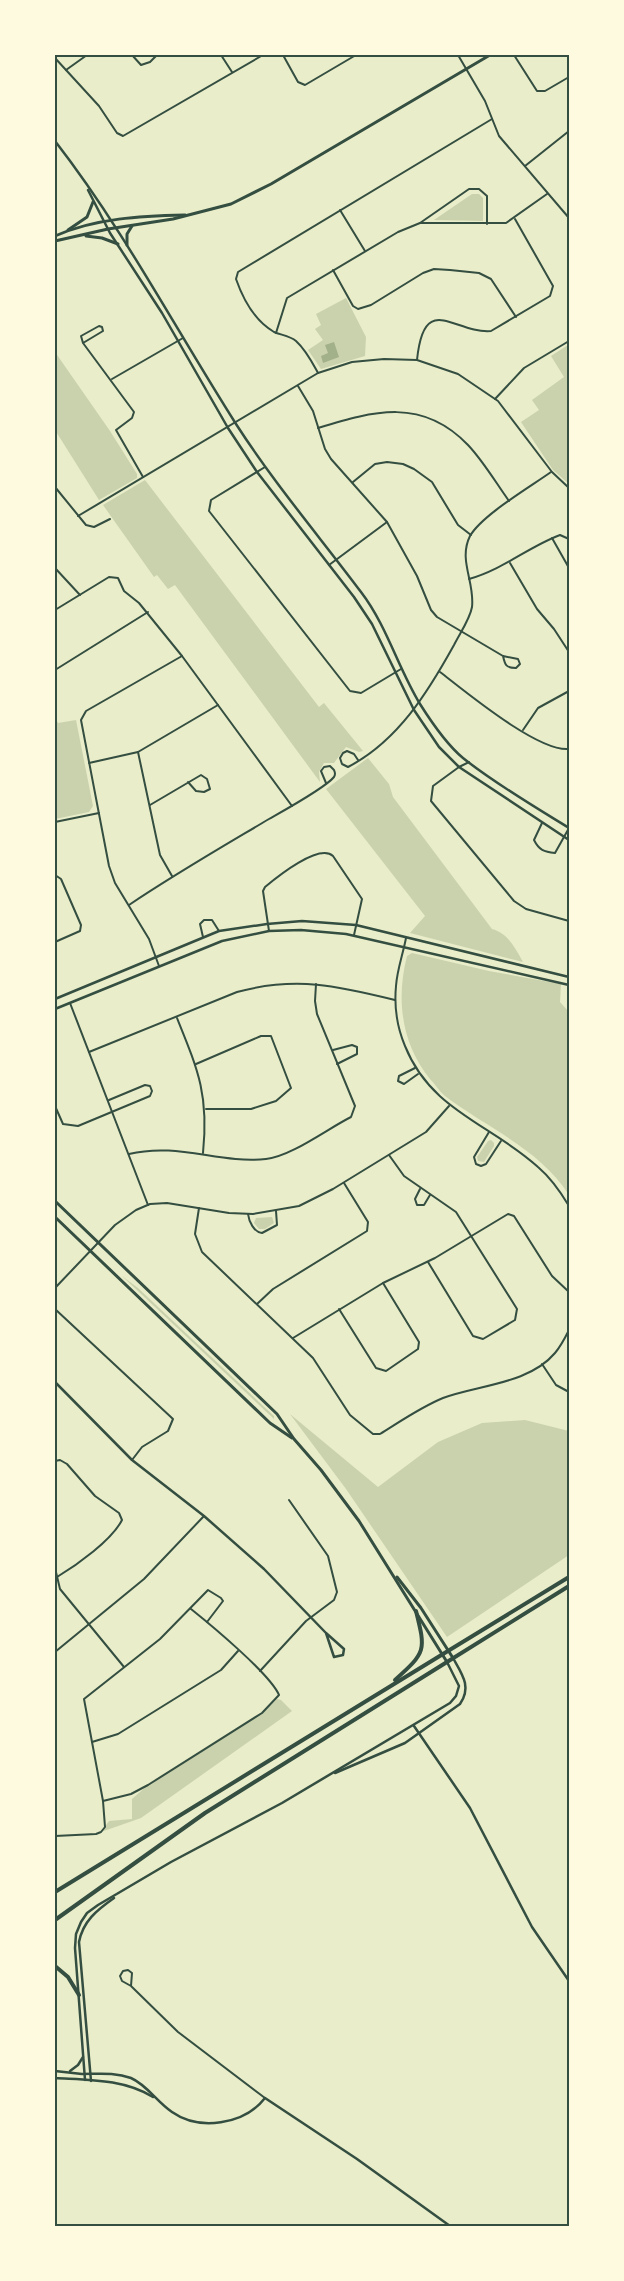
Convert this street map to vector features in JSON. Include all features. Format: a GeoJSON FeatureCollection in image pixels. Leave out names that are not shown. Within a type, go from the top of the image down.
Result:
{"type":"FeatureCollection","features":[{"type":"Feature","properties":{"kind":"highway"},"geometry":{"type":"LineString","coordinates":[[55,1892],[569,1577]]}},
{"type":"Feature","properties":{"kind":"highway"},"geometry":{"type":"LineString","coordinates":[[55,1920],[210,1809],[569,1586]]}},
{"type":"Feature","properties":{"kind":"highway"},"geometry":{"type":"LineString","coordinates":[[390,1685],[414,1663],[421,1651],[423,1639],[416,1611]]}},
{"type":"Feature","properties":{"kind":"highway"},"geometry":{"type":"LineString","coordinates":[[55,1966],[68,1976],[79,1995]]}},
{"type":"Feature","properties":{"kind":"main road"},"geometry":{"type":"LineString","coordinates":[[55,241],[115,228],[191,215],[231,204],[266,187],[490,55]]}},
{"type":"Feature","properties":{"kind":"main road"},"geometry":{"type":"LineString","coordinates":[[68,231],[89,215],[93,202]]}},
{"type":"Feature","properties":{"kind":"main road"},"geometry":{"type":"LineString","coordinates":[[55,236],[110,221],[157,215],[191,215]]}},
{"type":"Feature","properties":{"kind":"main road"},"geometry":{"type":"LineString","coordinates":[[126,246],[126,234],[133,226]]}},
{"type":"Feature","properties":{"kind":"main road"},"geometry":{"type":"LineString","coordinates":[[80,236],[102,238],[118,244]]}},
{"type":"Feature","properties":{"kind":"main road"},"geometry":{"type":"LineString","coordinates":[[55,1201],[277,1414],[294,1439],[342,1497],[388,1566],[447,1662]]}},
{"type":"Feature","properties":{"kind":"main road"},"geometry":{"type":"LineString","coordinates":[[55,1217],[270,1423],[294,1439]]}},
{"type":"Feature","properties":{"kind":"main road"},"geometry":{"type":"LineString","coordinates":[[388,1566],[421,1608],[453,1658]]}},
{"type":"Feature","properties":{"kind":"street"},"geometry":{"type":"LineString","coordinates":[[66,70],[87,55]]}},
{"type":"Feature","properties":{"kind":"street"},"geometry":{"type":"LineString","coordinates":[[132,55],[141,64],[150,62],[157,55]]}},
{"type":"Feature","properties":{"kind":"street"},"geometry":{"type":"LineString","coordinates":[[221,55],[232,73]]}},
{"type":"Feature","properties":{"kind":"street"},"geometry":{"type":"LineString","coordinates":[[55,58],[99,106],[116,132],[123,136],[263,55]]}},
{"type":"Feature","properties":{"kind":"street"},"geometry":{"type":"LineString","coordinates":[[283,55],[298,82],[305,85],[356,55]]}},
{"type":"Feature","properties":{"kind":"street"},"geometry":{"type":"LineString","coordinates":[[458,55],[485,101],[499,136],[569,218]]}},
{"type":"Feature","properties":{"kind":"street"},"geometry":{"type":"LineString","coordinates":[[514,55],[537,91],[545,91],[569,77]]}},
{"type":"Feature","properties":{"kind":"street"},"geometry":{"type":"LineString","coordinates":[[318,373],[306,352],[294,340],[276,333],[257,319],[239,287],[236,279],[238,272],[492,120]]}},
{"type":"Feature","properties":{"kind":"street"},"geometry":{"type":"LineString","coordinates":[[525,166],[569,131]]}},
{"type":"Feature","properties":{"kind":"street"},"geometry":{"type":"LineString","coordinates":[[55,141],[56,146],[115,228],[265,467],[379,618],[420,703],[444,738],[469,762],[569,828],[555,853],[546,853],[538,848],[534,840],[542,823]]}},
{"type":"Feature","properties":{"kind":"street"},"geometry":{"type":"LineString","coordinates":[[88,188],[93,202],[108,230],[179,341],[228,428],[257,472],[372,624],[414,710],[439,748],[459,767],[569,840]]}},
{"type":"Feature","properties":{"kind":"street"},"geometry":{"type":"LineString","coordinates":[[276,333],[287,298],[398,232],[420,223],[469,189],[479,189],[487,196],[487,224]]}},
{"type":"Feature","properties":{"kind":"street"},"geometry":{"type":"LineString","coordinates":[[420,223],[506,223],[515,219],[547,194]]}},
{"type":"Feature","properties":{"kind":"street"},"geometry":{"type":"LineString","coordinates":[[340,210],[365,251]]}},
{"type":"Feature","properties":{"kind":"street"},"geometry":{"type":"LineString","coordinates":[[417,360],[420,338],[424,329],[433,321],[448,320],[484,332],[499,328],[550,296],[553,286],[515,219]]}},
{"type":"Feature","properties":{"kind":"street"},"geometry":{"type":"LineString","coordinates":[[333,270],[353,306],[358,309],[371,305],[411,279],[434,269],[479,273],[491,279],[516,317]]}},
{"type":"Feature","properties":{"kind":"street"},"geometry":{"type":"LineString","coordinates":[[83,343],[103,331],[102,327],[99,326],[81,336],[83,343],[134,412],[132,418],[116,430],[143,477]]}},
{"type":"Feature","properties":{"kind":"street"},"geometry":{"type":"LineString","coordinates":[[111,379],[183,338]]}},
{"type":"Feature","properties":{"kind":"street"},"geometry":{"type":"LineString","coordinates":[[495,399],[524,368],[569,341]]}},
{"type":"Feature","properties":{"kind":"street"},"geometry":{"type":"LineString","coordinates":[[78,516],[318,373],[352,362],[384,359],[417,360],[458,374],[495,399],[552,472],[569,488]]}},
{"type":"Feature","properties":{"kind":"street"},"geometry":{"type":"LineString","coordinates":[[298,386],[313,411],[331,459],[387,522],[418,576],[431,610],[437,617],[503,656],[515,657],[520,664],[516,668],[509,668],[505,665],[503,656]]}},
{"type":"Feature","properties":{"kind":"street"},"geometry":{"type":"LineString","coordinates":[[318,428],[370,413],[399,411],[427,417],[448,428],[468,446],[509,501]]}},
{"type":"Feature","properties":{"kind":"street"},"geometry":{"type":"LineString","coordinates":[[353,482],[375,464],[386,462],[403,464],[414,469],[432,482],[458,525],[471,535]]}},
{"type":"Feature","properties":{"kind":"street"},"geometry":{"type":"LineString","coordinates":[[265,467],[211,500],[209,511],[350,691],[361,693],[402,668]]}},
{"type":"Feature","properties":{"kind":"street"},"geometry":{"type":"LineString","coordinates":[[358,760],[354,754],[347,751],[340,758],[342,764],[348,767],[384,744],[420,703],[461,631],[472,609],[473,594],[465,558],[471,535],[483,521],[552,472]]}},
{"type":"Feature","properties":{"kind":"street"},"geometry":{"type":"LineString","coordinates":[[55,487],[86,525],[94,527],[110,519]]}},
{"type":"Feature","properties":{"kind":"street"},"geometry":{"type":"LineString","coordinates":[[328,565],[387,522]]}},
{"type":"Feature","properties":{"kind":"street"},"geometry":{"type":"LineString","coordinates":[[469,579],[487,574],[510,563],[552,538],[560,535],[569,539]]}},
{"type":"Feature","properties":{"kind":"street"},"geometry":{"type":"LineString","coordinates":[[552,538],[569,568]]}},
{"type":"Feature","properties":{"kind":"street"},"geometry":{"type":"LineString","coordinates":[[510,563],[537,609],[554,629],[569,652]]}},
{"type":"Feature","properties":{"kind":"street"},"geometry":{"type":"LineString","coordinates":[[55,568],[80,595]]}},
{"type":"Feature","properties":{"kind":"street"},"geometry":{"type":"LineString","coordinates":[[55,610],[109,577],[115,577],[120,581],[124,591],[148,612],[182,656],[292,806]]}},
{"type":"Feature","properties":{"kind":"street"},"geometry":{"type":"LineString","coordinates":[[55,670],[148,612]]}},
{"type":"Feature","properties":{"kind":"street"},"geometry":{"type":"LineString","coordinates":[[159,966],[149,939],[115,883],[81,720],[86,711],[182,656]]}},
{"type":"Feature","properties":{"kind":"street"},"geometry":{"type":"LineString","coordinates":[[439,672],[522,731],[547,745],[561,750],[569,749]]}},
{"type":"Feature","properties":{"kind":"street"},"geometry":{"type":"LineString","coordinates":[[522,731],[538,708],[569,690]]}},
{"type":"Feature","properties":{"kind":"street"},"geometry":{"type":"LineString","coordinates":[[89,763],[138,752],[218,705]]}},
{"type":"Feature","properties":{"kind":"street"},"geometry":{"type":"LineString","coordinates":[[138,752],[160,855],[172,876]]}},
{"type":"Feature","properties":{"kind":"street"},"geometry":{"type":"LineString","coordinates":[[469,762],[433,786],[431,801],[514,902],[526,909],[569,921]]}},
{"type":"Feature","properties":{"kind":"street"},"geometry":{"type":"LineString","coordinates":[[129,905],[172,876],[292,806],[326,783],[335,775],[334,770],[330,766],[324,767],[321,771],[326,783]]}},
{"type":"Feature","properties":{"kind":"street"},"geometry":{"type":"LineString","coordinates":[[150,806],[188,782],[201,775],[207,779],[210,789],[204,792],[196,791],[188,782]]}},
{"type":"Feature","properties":{"kind":"street"},"geometry":{"type":"LineString","coordinates":[[55,822],[99,813]]}},
{"type":"Feature","properties":{"kind":"street"},"geometry":{"type":"LineString","coordinates":[[269,932],[263,891],[265,887],[302,861],[321,853],[330,853],[362,899],[354,935]]}},
{"type":"Feature","properties":{"kind":"street"},"geometry":{"type":"LineString","coordinates":[[55,875],[61,879],[81,925],[80,931],[55,942]]}},
{"type":"Feature","properties":{"kind":"street"},"geometry":{"type":"LineString","coordinates":[[204,939],[200,924],[204,920],[212,920],[219,932]]}},
{"type":"Feature","properties":{"kind":"street"},"geometry":{"type":"LineString","coordinates":[[55,999],[219,932],[267,924],[302,921],[356,925],[569,977]]}},
{"type":"Feature","properties":{"kind":"street"},"geometry":{"type":"LineString","coordinates":[[55,1009],[222,941],[269,932],[312,930],[354,935],[569,985]]}},
{"type":"Feature","properties":{"kind":"street"},"geometry":{"type":"LineString","coordinates":[[406,938],[397,977],[395,1000],[402,1040],[418,1074],[449,1106],[538,1166],[552,1181],[569,1206]]}},
{"type":"Feature","properties":{"kind":"street"},"geometry":{"type":"LineString","coordinates":[[89,1052],[177,1018],[237,992],[260,986],[289,983],[346,987],[395,1000]]}},
{"type":"Feature","properties":{"kind":"street"},"geometry":{"type":"LineString","coordinates":[[129,1154],[143,1150],[162,1150],[244,1160],[268,1158],[289,1151],[351,1117],[355,1106],[317,1014],[315,1001],[316,984]]}},
{"type":"Feature","properties":{"kind":"street"},"geometry":{"type":"LineString","coordinates":[[70,1003],[148,1205]]}},
{"type":"Feature","properties":{"kind":"street"},"geometry":{"type":"LineString","coordinates":[[177,1018],[196,1064],[206,1109],[203,1154]]}},
{"type":"Feature","properties":{"kind":"street"},"geometry":{"type":"LineString","coordinates":[[196,1064],[261,1036],[271,1036],[291,1088],[276,1101],[251,1109],[206,1109]]}},
{"type":"Feature","properties":{"kind":"street"},"geometry":{"type":"LineString","coordinates":[[333,1050],[352,1045],[357,1047],[357,1054],[337,1064]]}},
{"type":"Feature","properties":{"kind":"street"},"geometry":{"type":"LineString","coordinates":[[415,1068],[399,1076],[399,1082],[404,1084],[418,1074]]}},
{"type":"Feature","properties":{"kind":"street"},"geometry":{"type":"LineString","coordinates":[[55,1106],[63,1124],[78,1126],[150,1096],[152,1091],[150,1086],[146,1085],[109,1100]]}},
{"type":"Feature","properties":{"kind":"street"},"geometry":{"type":"LineString","coordinates":[[55,1288],[127,1215],[148,1205],[167,1203],[248,1214],[276,1211],[308,1202],[344,1183],[429,1130],[449,1106]]}},
{"type":"Feature","properties":{"kind":"street"},"geometry":{"type":"LineString","coordinates":[[489,1132],[474,1157],[474,1161],[478,1165],[486,1164],[501,1140]]}},
{"type":"Feature","properties":{"kind":"street"},"geometry":{"type":"LineString","coordinates":[[389,1155],[401,1173],[420,1189],[456,1212],[517,1309],[515,1320],[483,1339],[473,1336],[428,1262]]}},
{"type":"Feature","properties":{"kind":"street"},"geometry":{"type":"LineString","coordinates":[[257,1304],[273,1289],[367,1231],[368,1222],[344,1183]]}},
{"type":"Feature","properties":{"kind":"street"},"geometry":{"type":"LineString","coordinates":[[420,1189],[414,1199],[417,1205],[424,1205],[430,1195]]}},
{"type":"Feature","properties":{"kind":"street"},"geometry":{"type":"LineString","coordinates":[[199,1208],[195,1234],[200,1248],[316,1361],[350,1415],[376,1435],[434,1402],[465,1391],[506,1382],[542,1363],[554,1354],[569,1330]]}},
{"type":"Feature","properties":{"kind":"street"},"geometry":{"type":"LineString","coordinates":[[248,1214],[252,1226],[262,1233],[276,1225],[276,1211]]}},
{"type":"Feature","properties":{"kind":"street"},"geometry":{"type":"LineString","coordinates":[[293,1338],[383,1283],[428,1262],[505,1215],[514,1216],[552,1276],[569,1292]]}},
{"type":"Feature","properties":{"kind":"street"},"geometry":{"type":"LineString","coordinates":[[339,1309],[376,1368],[386,1371],[418,1349],[419,1342],[383,1283]]}},
{"type":"Feature","properties":{"kind":"street"},"geometry":{"type":"LineString","coordinates":[[55,1309],[173,1419],[168,1431],[142,1447],[132,1460]]}},
{"type":"Feature","properties":{"kind":"street"},"geometry":{"type":"LineString","coordinates":[[542,1363],[556,1384],[569,1392]]}},
{"type":"Feature","properties":{"kind":"street"},"geometry":{"type":"LineString","coordinates":[[55,1382],[132,1460],[204,1516],[264,1569],[344,1649],[342,1655],[334,1657],[326,1633]]}},
{"type":"Feature","properties":{"kind":"street"},"geometry":{"type":"LineString","coordinates":[[55,1461],[60,1460],[67,1464],[95,1496],[119,1513],[122,1520],[120,1525],[99,1545],[57,1577]]}},
{"type":"Feature","properties":{"kind":"street"},"geometry":{"type":"LineString","coordinates":[[260,1671],[311,1617],[334,1600],[337,1592],[328,1556],[289,1500]]}},
{"type":"Feature","properties":{"kind":"street"},"geometry":{"type":"LineString","coordinates":[[55,1652],[144,1579],[204,1516]]}},
{"type":"Feature","properties":{"kind":"street"},"geometry":{"type":"LineString","coordinates":[[55,1568],[60,1589],[124,1668]]}},
{"type":"Feature","properties":{"kind":"street"},"geometry":{"type":"LineString","coordinates":[[55,1836],[102,1832],[105,1827],[103,1801],[84,1699],[160,1639],[191,1610],[208,1590],[223,1602],[207,1622]]}},
{"type":"Feature","properties":{"kind":"street"},"geometry":{"type":"LineString","coordinates":[[103,1801],[132,1794],[148,1785],[262,1713],[280,1695],[260,1671],[207,1622],[191,1610]]}},
{"type":"Feature","properties":{"kind":"street"},"geometry":{"type":"LineString","coordinates":[[92,1742],[118,1734],[222,1670],[238,1651]]}},
{"type":"Feature","properties":{"kind":"street"},"geometry":{"type":"LineString","coordinates":[[329,1776],[392,1749],[451,1712],[464,1696],[464,1679],[453,1658]]}},
{"type":"Feature","properties":{"kind":"street"},"geometry":{"type":"LineString","coordinates":[[86,2080],[75,1945],[79,1926],[93,1908],[329,1776],[352,1760],[414,1726],[450,1703],[458,1694],[458,1680],[447,1662]]}},
{"type":"Feature","properties":{"kind":"street"},"geometry":{"type":"LineString","coordinates":[[414,1726],[470,1808],[532,1927],[569,1981]]}},
{"type":"Feature","properties":{"kind":"street"},"geometry":{"type":"LineString","coordinates":[[91,2081],[80,1962],[80,1939],[82,1930],[91,1916],[125,1890]]}},
{"type":"Feature","properties":{"kind":"street"},"geometry":{"type":"LineString","coordinates":[[131,1986],[132,1973],[128,1970],[123,1971],[120,1979],[131,1986],[178,2032],[265,2098],[357,2159],[450,2226]]}},
{"type":"Feature","properties":{"kind":"street"},"geometry":{"type":"LineString","coordinates":[[68,2072],[78,2065],[84,2056]]}},
{"type":"Feature","properties":{"kind":"street"},"geometry":{"type":"LineString","coordinates":[[55,2071],[130,2078],[144,2086],[159,2101]]}},
{"type":"Feature","properties":{"kind":"street"},"geometry":{"type":"LineString","coordinates":[[55,2078],[129,2085],[159,2101],[181,2117],[210,2124],[236,2118],[265,2098]]}},
{"type":"Feature","properties":{"kind":"shaded area"},"geometry":{"type":"Polygon","coordinates":[[[472,194],[479,194],[483,198],[483,221],[434,220],[472,194]]]}},
{"type":"Feature","properties":{"kind":"shaded area"},"geometry":{"type":"Polygon","coordinates":[[[346,298],[366,337],[365,356],[321,369],[308,350],[323,340],[315,329],[321,325],[316,314],[346,298]]]}},
{"type":"Feature","properties":{"kind":"shaded area"},"geometry":{"type":"Polygon","coordinates":[[[334,342],[339,357],[323,363],[321,356],[328,353],[325,345],[334,342]]]}},
{"type":"Feature","properties":{"kind":"shaded area"},"geometry":{"type":"Polygon","coordinates":[[[568,345],[569,484],[553,470],[521,422],[539,410],[532,400],[564,377],[551,356],[568,345]]]}},
{"type":"Feature","properties":{"kind":"shaded area"},"geometry":{"type":"Polygon","coordinates":[[[55,352],[110,431],[137,474],[137,478],[99,500],[55,430],[55,352]]]}},
{"type":"Feature","properties":{"kind":"shaded area"},"geometry":{"type":"Polygon","coordinates":[[[145,480],[319,707],[324,703],[363,751],[359,752],[346,747],[334,763],[324,763],[319,772],[320,782],[175,585],[168,589],[157,575],[154,577],[103,505],[145,480]]]}},
{"type":"Feature","properties":{"kind":"shaded area"},"geometry":{"type":"Polygon","coordinates":[[[55,717],[58,723],[76,720],[93,806],[89,812],[55,819],[55,717]]]}},
{"type":"Feature","properties":{"kind":"shaded area"},"geometry":{"type":"Polygon","coordinates":[[[368,758],[389,784],[393,797],[492,929],[507,938],[523,962],[410,933],[425,916],[326,789],[368,758]]]}},
{"type":"Feature","properties":{"kind":"shaded area"},"geometry":{"type":"Polygon","coordinates":[[[412,953],[489,971],[561,984],[560,1002],[569,1012],[569,1195],[557,1179],[528,1152],[445,1096],[420,1065],[407,1036],[402,1004],[402,988],[407,956],[412,953]]]}},
{"type":"Feature","properties":{"kind":"shaded area"},"geometry":{"type":"Polygon","coordinates":[[[491,1140],[494,1146],[484,1162],[478,1161],[477,1157],[488,1141],[491,1140]]]}},
{"type":"Feature","properties":{"kind":"shaded area"},"geometry":{"type":"Polygon","coordinates":[[[272,1217],[274,1223],[265,1229],[259,1229],[254,1223],[256,1218],[272,1217]]]}},
{"type":"Feature","properties":{"kind":"shaded area"},"geometry":{"type":"Polygon","coordinates":[[[122,1276],[138,1288],[274,1416],[274,1419],[122,1276]]]}},
{"type":"Feature","properties":{"kind":"shaded area"},"geometry":{"type":"Polygon","coordinates":[[[290,1414],[378,1487],[438,1442],[482,1423],[525,1420],[569,1431],[569,1555],[447,1637],[346,1489],[290,1414]]]}},
{"type":"Feature","properties":{"kind":"shaded area"},"geometry":{"type":"Polygon","coordinates":[[[277,1699],[281,1700],[292,1711],[141,1818],[101,1832],[109,1821],[132,1819],[132,1799],[148,1785],[262,1713],[277,1699]]]}}]}
